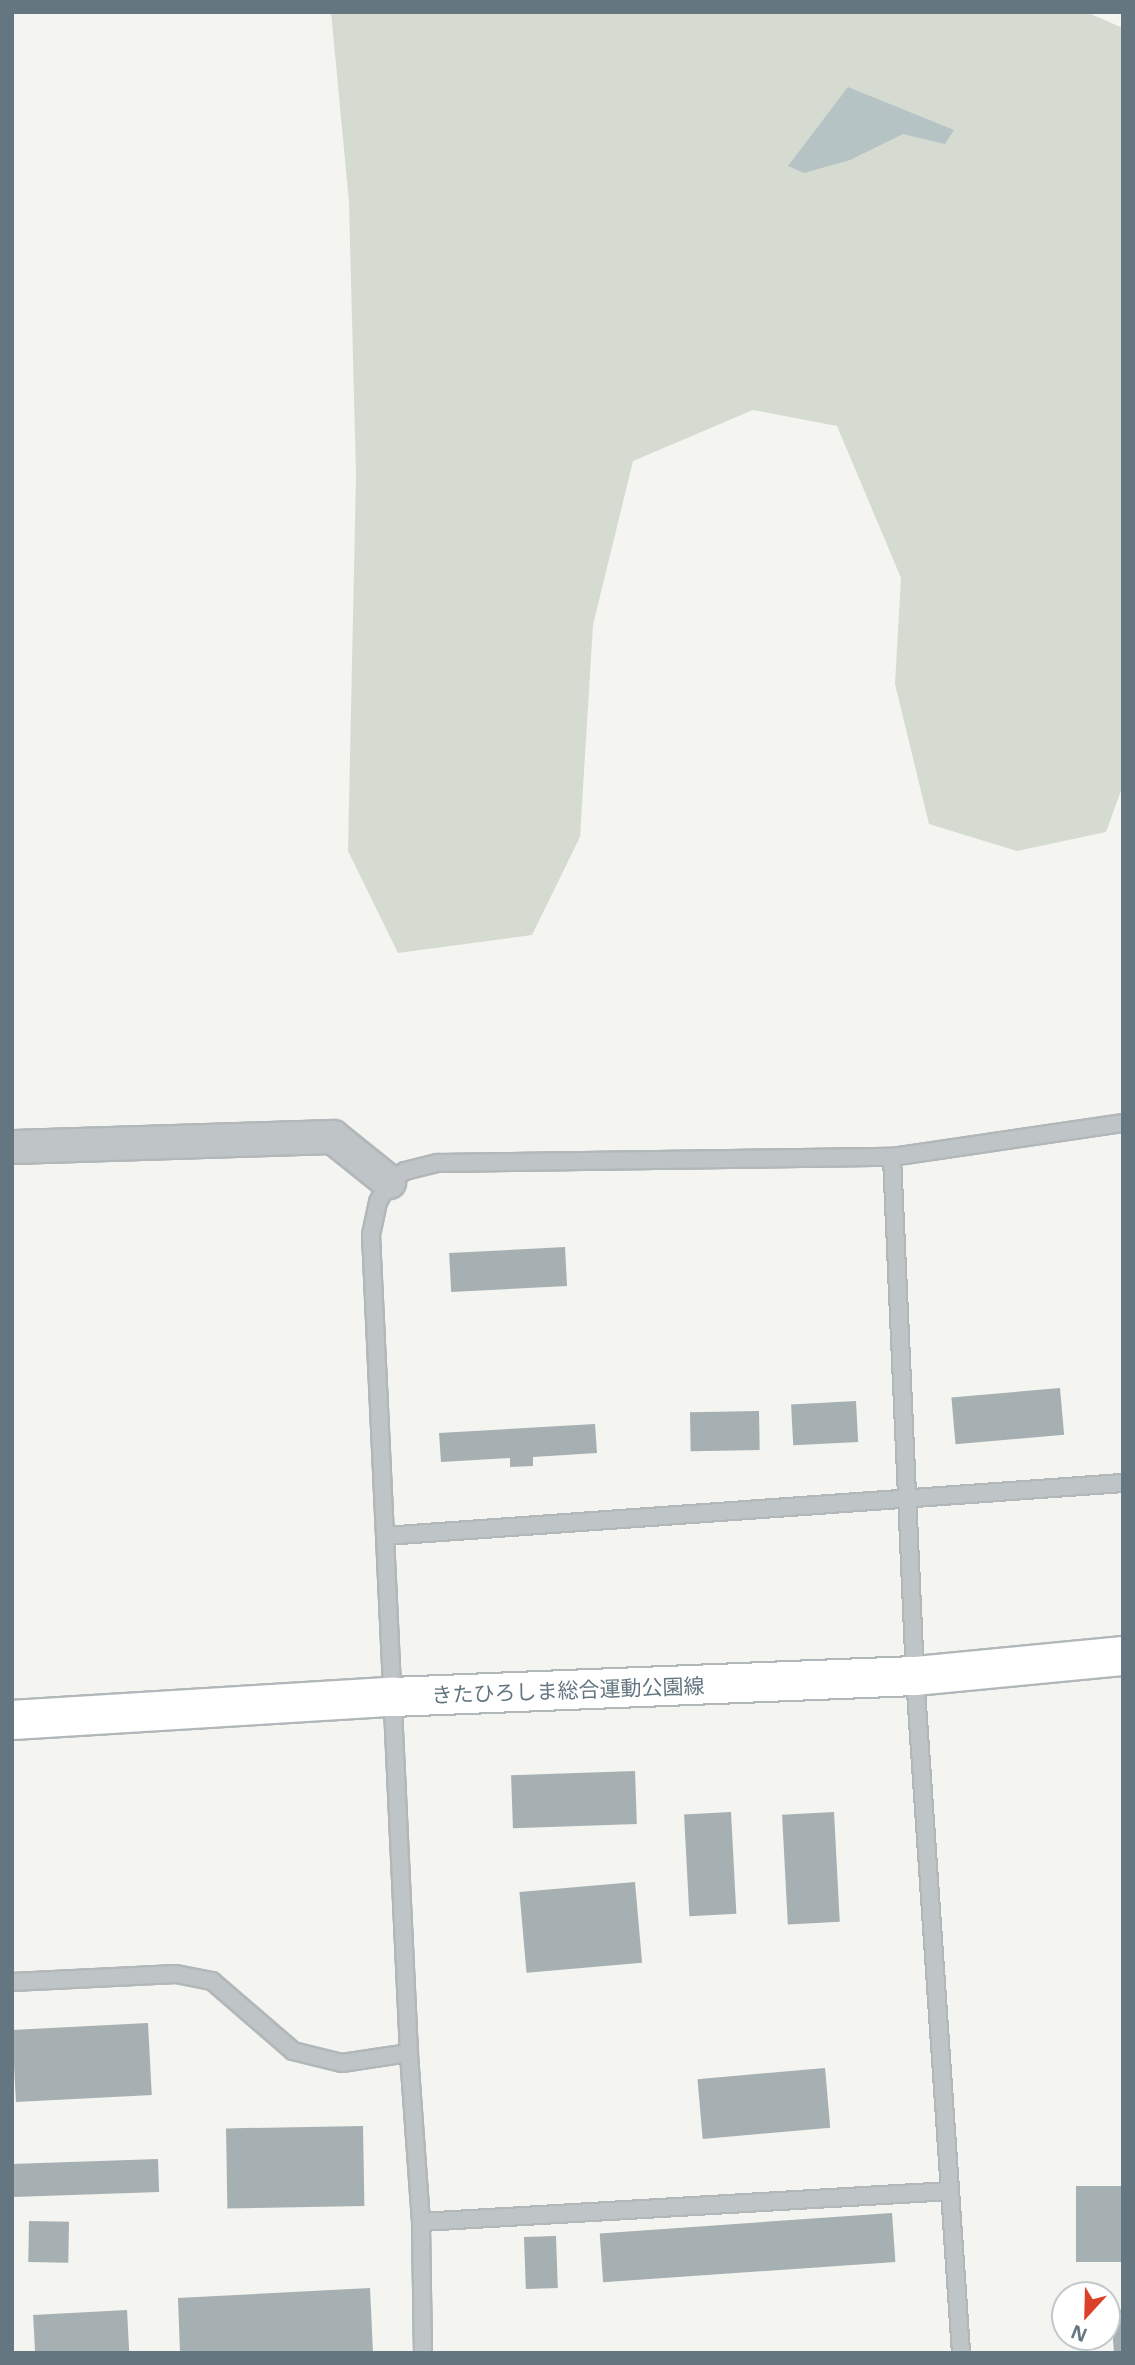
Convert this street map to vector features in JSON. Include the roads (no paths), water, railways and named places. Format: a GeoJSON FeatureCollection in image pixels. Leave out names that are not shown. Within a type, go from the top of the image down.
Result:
{"type":"FeatureCollection","features":[{"type":"Feature","properties":{"kind":"main road","name":"きたひろしま総合運動公園線"},"geometry":{"type":"LineString","coordinates":[[12,1720],[392,1697],[915,1676],[1123,1656]]}},
{"type":"Feature","properties":{"kind":"street"},"geometry":{"type":"LineString","coordinates":[[12,1147],[333,1137],[389,1182]]}},
{"type":"Feature","properties":{"kind":"lane"},"geometry":{"type":"LineString","coordinates":[[423,2353],[421,2222],[408,2053],[371,1235],[378,1202],[389,1182],[405,1171],[438,1164],[892,1157],[1123,1123]]}},
{"type":"Feature","properties":{"kind":"lane"},"geometry":{"type":"LineString","coordinates":[[892,1157],[911,1499],[915,1676],[961,2353]]}},
{"type":"Feature","properties":{"kind":"lane"},"geometry":{"type":"LineString","coordinates":[[385,1536],[1123,1483]]}},
{"type":"Feature","properties":{"kind":"lane"},"geometry":{"type":"LineString","coordinates":[[12,1982],[176,1974],[212,1981],[293,2051],[342,2063],[408,2053]]}},
{"type":"Feature","properties":{"kind":"lane"},"geometry":{"type":"LineString","coordinates":[[421,2222],[950,2191]]}}]}
